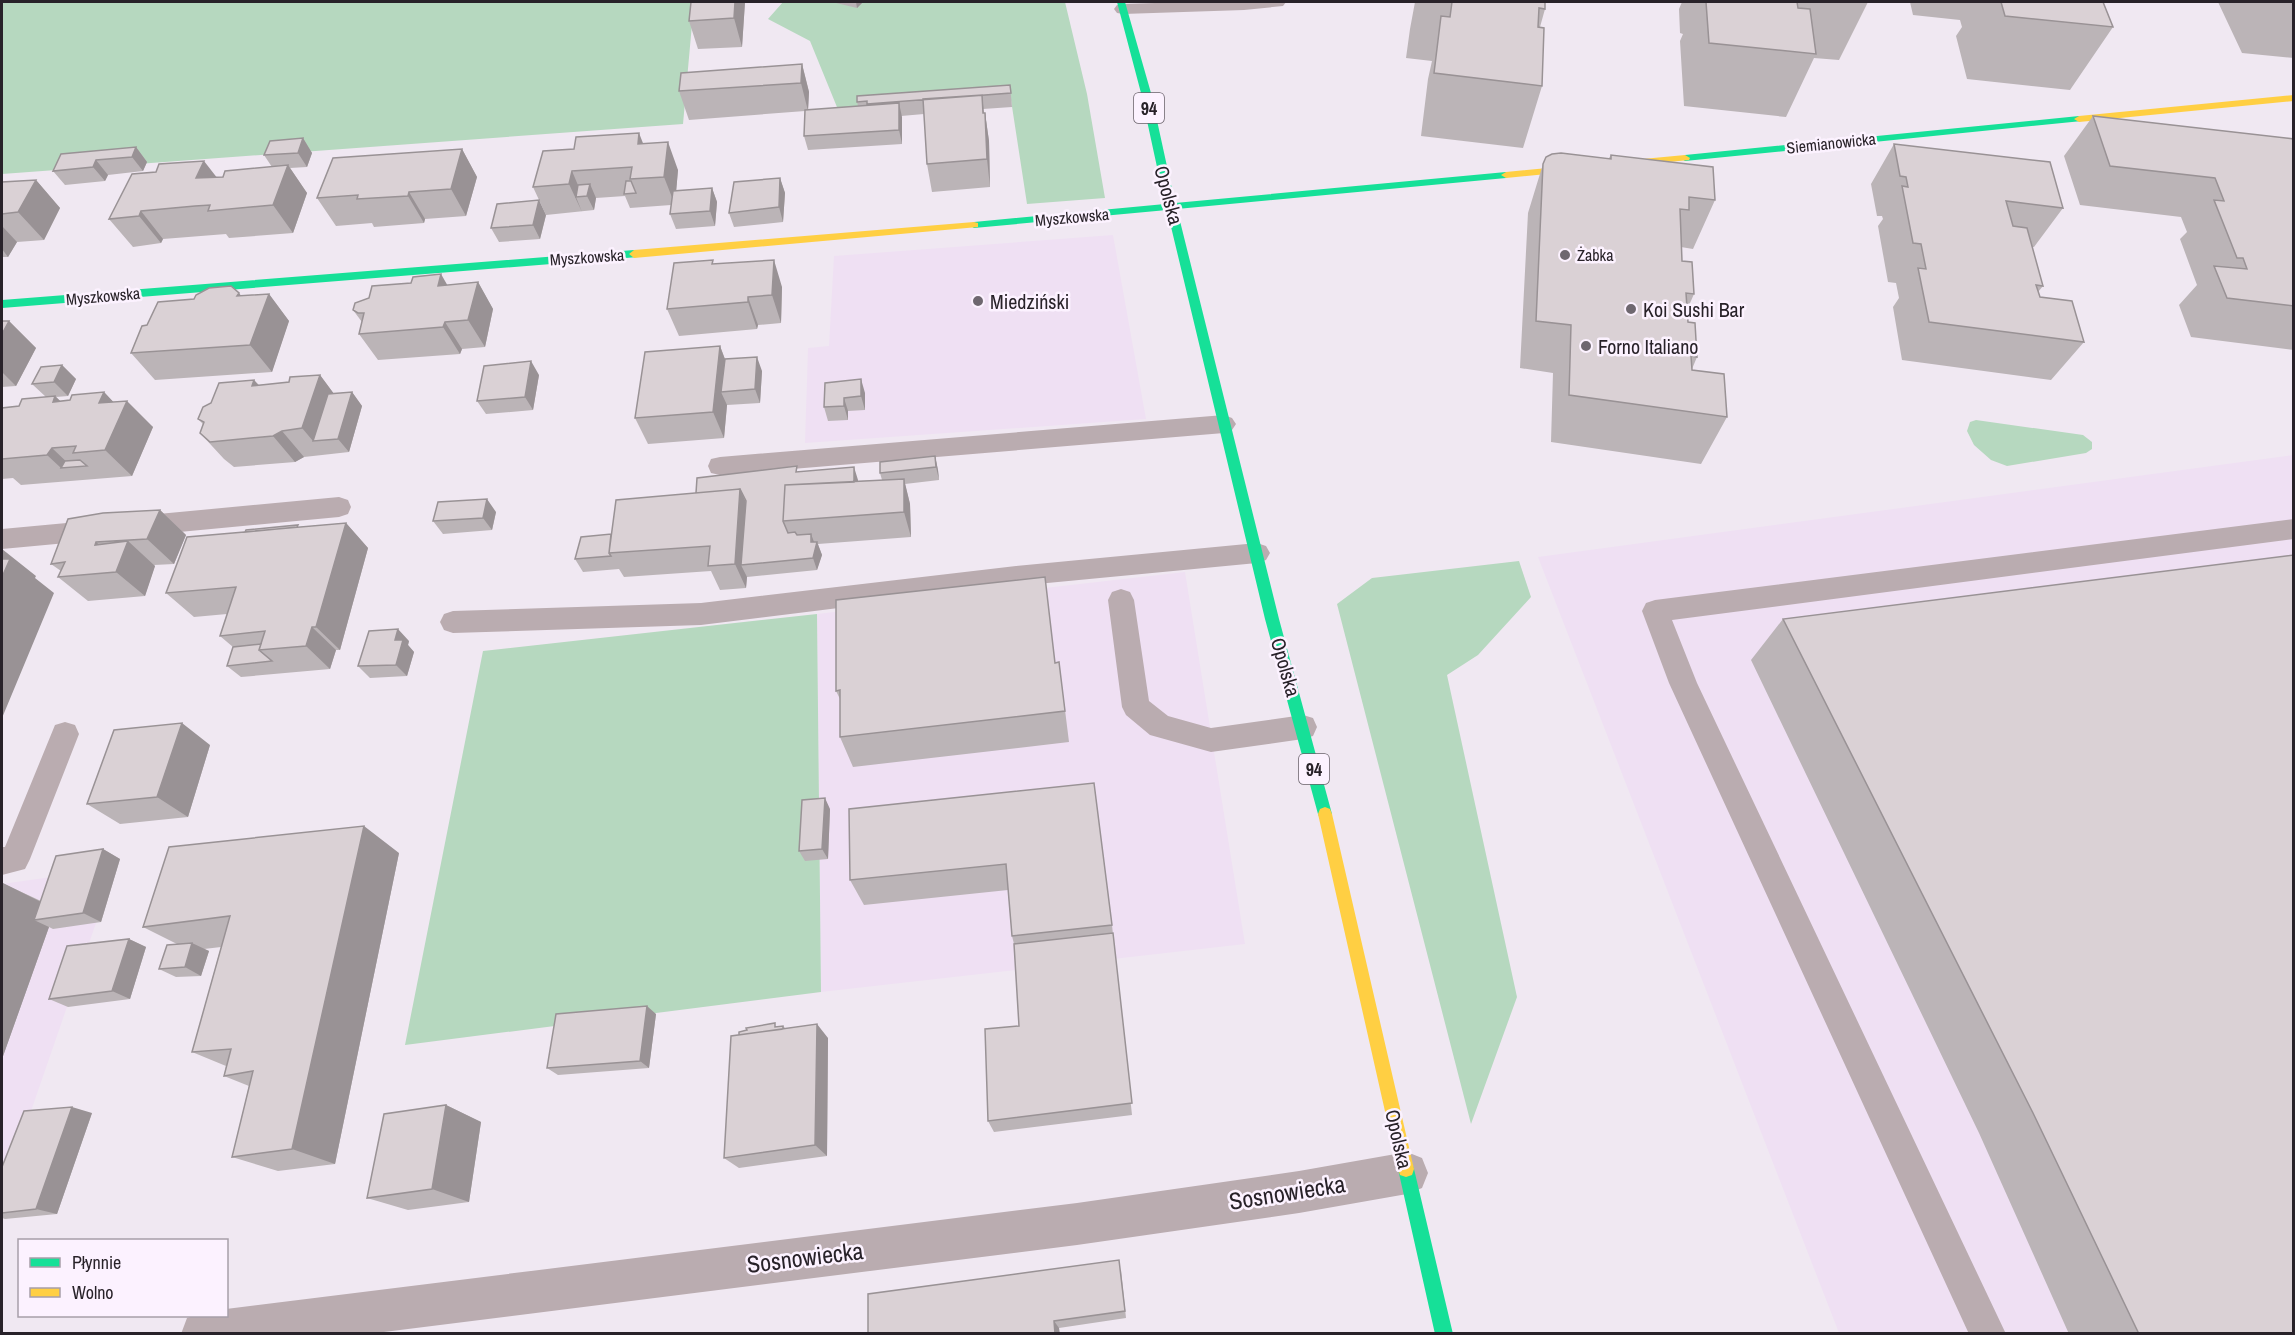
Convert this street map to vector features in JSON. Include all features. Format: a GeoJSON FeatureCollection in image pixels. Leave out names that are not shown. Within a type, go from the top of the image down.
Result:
{"type":"FeatureCollection","features":[{"type":"Feature","properties":{"kind":"street","name":"Opolska"},"geometry":{"type":"LineString","coordinates":[[1122,5],[1272,619],[1303,727],[1328,827],[1444,1334]]}},
{"type":"Feature","properties":{"kind":"street","name":"Siemianowicka"},"geometry":{"type":"LineString","coordinates":[[1173,208],[2294,98]]}},
{"type":"Feature","properties":{"kind":"street","name":"Myszkowska"},"geometry":{"type":"LineString","coordinates":[[2,304],[1173,208]]}},
{"type":"Feature","properties":{"kind":"street","name":"Sosnowiecka"},"geometry":{"type":"LineString","coordinates":[[203,1334],[303,1326],[511,1295],[1077,1224],[1299,1192],[1407,1173]]}},
{"type":"Feature","properties":{"kind":"lane"},"geometry":{"type":"LineString","coordinates":[[1122,5],[1244,5],[1276,2]]}},
{"type":"Feature","properties":{"kind":"lane"},"geometry":{"type":"LineString","coordinates":[[720,466],[1224,424]]}},
{"type":"Feature","properties":{"kind":"lane"},"geometry":{"type":"LineString","coordinates":[[2,539],[339,507]]}},
{"type":"Feature","properties":{"kind":"lane"},"geometry":{"type":"LineString","coordinates":[[1988,1334],[1683,683],[1655,611],[2294,529]]}},
{"type":"Feature","properties":{"kind":"lane"},"geometry":{"type":"LineString","coordinates":[[453,622],[701,614],[1016,576],[1257,553]]}},
{"type":"Feature","properties":{"kind":"lane"},"geometry":{"type":"LineString","coordinates":[[1121,600],[1136,707],[1160,726],[1211,740],[1303,727]]}},
{"type":"Feature","properties":{"kind":"lane"},"geometry":{"type":"LineString","coordinates":[[2,861],[15,859],[65,734]]}},
{"type":"Feature","properties":{"kind":"shaded area","name":"Miedziński"},"geometry":{"type":"Polygon","coordinates":[[[1113,235],[1146,419],[805,443],[808,348],[829,346],[834,256],[1113,235]]]}},
{"type":"Feature","properties":{"kind":"shaded area"},"geometry":{"type":"Polygon","coordinates":[[[2293,455],[2293,1333],[1839,1333],[1538,557],[2293,455]]]}},
{"type":"Feature","properties":{"kind":"shaded area"},"geometry":{"type":"Polygon","coordinates":[[[1185,572],[1245,944],[821,992],[817,614],[1185,572]]]}},
{"type":"Feature","properties":{"kind":"shaded area"},"geometry":{"type":"Polygon","coordinates":[[[115,868],[2,1195],[2,884],[115,868]]]}},
{"type":"Feature","properties":{"kind":"green space"},"geometry":{"type":"Polygon","coordinates":[[[2,2],[694,2],[683,124],[2,174],[2,2]]]}},
{"type":"Feature","properties":{"kind":"green space"},"geometry":{"type":"Polygon","coordinates":[[[783,2],[1065,2],[1087,94],[1105,198],[1027,204],[1011,100],[839,112],[810,41],[768,19],[783,2]]]}},
{"type":"Feature","properties":{"kind":"green space"},"geometry":{"type":"Polygon","coordinates":[[[1976,420],[2083,435],[2092,442],[2092,449],[2086,453],[2007,466],[1991,460],[1974,445],[1967,431],[1970,422],[1976,420]]]}},
{"type":"Feature","properties":{"kind":"green space"},"geometry":{"type":"Polygon","coordinates":[[[1519,561],[1531,597],[1478,655],[1447,675],[1517,997],[1471,1124],[1337,604],[1372,578],[1519,561]]]}},
{"type":"Feature","properties":{"kind":"green space"},"geometry":{"type":"Polygon","coordinates":[[[817,614],[821,992],[405,1045],[483,651],[817,614]]]}},
{"type":"Feature","properties":{"kind":"building"},"geometry":{"type":"Polygon","coordinates":[[[691,2],[735,2],[734,18],[689,21],[691,2]]]}},
{"type":"Feature","properties":{"kind":"building"},"geometry":{"type":"Polygon","coordinates":[[[1452,2],[1545,2],[1545,9],[1539,8],[1538,27],[1544,28],[1542,86],[1434,73],[1441,16],[1450,17],[1452,2]]]}},
{"type":"Feature","properties":{"kind":"building"},"geometry":{"type":"Polygon","coordinates":[[[1706,2],[1797,2],[1798,8],[1810,9],[1816,54],[1709,43],[1706,2]]]}},
{"type":"Feature","properties":{"kind":"building"},"geometry":{"type":"Polygon","coordinates":[[[2001,2],[2103,2],[2113,27],[2005,16],[2001,2]]]}},
{"type":"Feature","properties":{"kind":"building"},"geometry":{"type":"Polygon","coordinates":[[[802,64],[801,83],[679,91],[681,73],[802,64]]]}},
{"type":"Feature","properties":{"kind":"building"},"geometry":{"type":"Polygon","coordinates":[[[1010,85],[1011,93],[867,104],[867,101],[857,102],[857,96],[1010,85]]]}},
{"type":"Feature","properties":{"kind":"building"},"geometry":{"type":"Polygon","coordinates":[[[982,95],[987,159],[927,164],[923,99],[982,95]]]}},
{"type":"Feature","properties":{"kind":"building"},"geometry":{"type":"Polygon","coordinates":[[[899,103],[899,130],[804,136],[805,110],[899,103]]]}},
{"type":"Feature","properties":{"kind":"building"},"geometry":{"type":"Polygon","coordinates":[[[2093,116],[2294,139],[2294,306],[2227,298],[2214,266],[2247,269],[2243,258],[2237,258],[2214,200],[2224,201],[2215,178],[2110,166],[2093,116]]]}},
{"type":"Feature","properties":{"kind":"building"},"geometry":{"type":"Polygon","coordinates":[[[639,133],[638,144],[668,142],[664,177],[630,179],[632,167],[572,171],[569,184],[533,187],[543,151],[574,149],[576,137],[639,133]]]}},
{"type":"Feature","properties":{"kind":"building"},"geometry":{"type":"Polygon","coordinates":[[[303,138],[298,153],[264,155],[270,141],[303,138]]]}},
{"type":"Feature","properties":{"kind":"building"},"geometry":{"type":"Polygon","coordinates":[[[1894,144],[2050,162],[2063,208],[2006,201],[2013,226],[2027,228],[2043,286],[2036,285],[2040,297],[2072,301],[2084,342],[1929,322],[1918,268],[1926,269],[1921,244],[1913,243],[1902,186],[1908,187],[1906,177],[1900,176],[1894,144]]]}},
{"type":"Feature","properties":{"kind":"building"},"geometry":{"type":"Polygon","coordinates":[[[136,147],[132,157],[96,160],[93,167],[53,171],[61,154],[136,147]]]}},
{"type":"Feature","properties":{"kind":"building"},"geometry":{"type":"Polygon","coordinates":[[[462,149],[451,189],[409,192],[408,196],[357,199],[358,195],[317,198],[333,158],[462,149]]]}},
{"type":"Feature","properties":{"kind":"building"},"geometry":{"type":"Polygon","coordinates":[[[1561,153],[1611,159],[1611,155],[1713,167],[1715,200],[1689,197],[1689,210],[1680,209],[1682,261],[1692,262],[1694,294],[1686,293],[1688,322],[1695,323],[1697,357],[1691,356],[1692,370],[1724,374],[1727,417],[1569,395],[1571,325],[1536,321],[1543,164],[1546,157],[1561,153]]]}},
{"type":"Feature","properties":{"kind":"building"},"geometry":{"type":"Polygon","coordinates":[[[204,161],[196,178],[223,177],[225,171],[288,165],[273,205],[208,211],[210,205],[195,206],[141,211],[139,216],[109,219],[132,174],[156,172],[159,164],[204,161]]]}},
{"type":"Feature","properties":{"kind":"building"},"geometry":{"type":"Polygon","coordinates":[[[780,178],[779,207],[729,213],[734,182],[780,178]]]}},
{"type":"Feature","properties":{"kind":"building"},"geometry":{"type":"Polygon","coordinates":[[[36,180],[18,212],[2,214],[2,182],[36,180]]]}},
{"type":"Feature","properties":{"kind":"building"},"geometry":{"type":"Polygon","coordinates":[[[626,181],[631,181],[636,193],[624,194],[626,181]]]}},
{"type":"Feature","properties":{"kind":"building"},"geometry":{"type":"Polygon","coordinates":[[[590,184],[587,196],[576,197],[578,185],[590,184]]]}},
{"type":"Feature","properties":{"kind":"building"},"geometry":{"type":"Polygon","coordinates":[[[712,188],[710,211],[670,214],[673,191],[712,188]]]}},
{"type":"Feature","properties":{"kind":"building"},"geometry":{"type":"Polygon","coordinates":[[[539,200],[533,225],[491,228],[497,204],[539,200]]]}},
{"type":"Feature","properties":{"kind":"building"},"geometry":{"type":"Polygon","coordinates":[[[713,260],[712,264],[774,260],[772,295],[748,297],[748,302],[667,309],[674,263],[713,260]]]}},
{"type":"Feature","properties":{"kind":"building"},"geometry":{"type":"Polygon","coordinates":[[[441,274],[438,286],[478,282],[468,320],[445,322],[443,327],[359,334],[364,313],[353,310],[355,303],[369,298],[372,286],[411,283],[413,277],[441,274]]]}},
{"type":"Feature","properties":{"kind":"building"},"geometry":{"type":"Polygon","coordinates":[[[231,286],[239,293],[237,296],[269,294],[250,345],[131,353],[142,326],[147,325],[158,302],[194,299],[196,295],[209,288],[231,286]]]}},
{"type":"Feature","properties":{"kind":"building"},"geometry":{"type":"Polygon","coordinates":[[[2,321],[9,321],[2,334],[2,321]]]}},
{"type":"Feature","properties":{"kind":"building"},"geometry":{"type":"Polygon","coordinates":[[[720,346],[713,412],[635,418],[645,352],[720,346]]]}},
{"type":"Feature","properties":{"kind":"building"},"geometry":{"type":"Polygon","coordinates":[[[757,357],[755,389],[721,392],[725,359],[757,357]]]}},
{"type":"Feature","properties":{"kind":"building"},"geometry":{"type":"Polygon","coordinates":[[[531,361],[525,397],[477,401],[484,366],[531,361]]]}},
{"type":"Feature","properties":{"kind":"building"},"geometry":{"type":"Polygon","coordinates":[[[62,365],[54,382],[32,384],[41,367],[62,365]]]}},
{"type":"Feature","properties":{"kind":"building"},"geometry":{"type":"Polygon","coordinates":[[[320,375],[302,428],[282,431],[273,436],[210,442],[200,433],[204,422],[198,419],[203,407],[211,403],[219,383],[254,380],[252,386],[289,382],[290,377],[320,375]]]}},
{"type":"Feature","properties":{"kind":"building"},"geometry":{"type":"Polygon","coordinates":[[[861,379],[861,396],[844,398],[844,406],[824,407],[825,383],[861,379]]]}},
{"type":"Feature","properties":{"kind":"building"},"geometry":{"type":"Polygon","coordinates":[[[104,392],[99,403],[127,401],[105,450],[73,453],[76,446],[52,448],[47,455],[2,459],[2,408],[19,406],[22,399],[55,396],[53,402],[70,400],[72,395],[104,392]]]}},
{"type":"Feature","properties":{"kind":"building"},"geometry":{"type":"Polygon","coordinates":[[[352,392],[338,439],[313,441],[328,394],[352,392]]]}},
{"type":"Feature","properties":{"kind":"building"},"geometry":{"type":"Polygon","coordinates":[[[935,456],[936,467],[880,473],[880,462],[935,456]]]}},
{"type":"Feature","properties":{"kind":"building"},"geometry":{"type":"Polygon","coordinates":[[[80,460],[87,466],[61,468],[65,461],[80,460]]]}},
{"type":"Feature","properties":{"kind":"building"},"geometry":{"type":"Polygon","coordinates":[[[797,466],[796,472],[854,467],[854,482],[785,485],[783,521],[788,533],[811,534],[811,542],[817,542],[813,558],[741,565],[746,501],[740,489],[696,493],[697,478],[797,466]]]}},
{"type":"Feature","properties":{"kind":"building"},"geometry":{"type":"Polygon","coordinates":[[[904,479],[904,512],[783,521],[785,485],[904,479]]]}},
{"type":"Feature","properties":{"kind":"building"},"geometry":{"type":"Polygon","coordinates":[[[740,489],[735,564],[708,566],[710,546],[609,553],[616,500],[740,489]]]}},
{"type":"Feature","properties":{"kind":"building"},"geometry":{"type":"Polygon","coordinates":[[[487,499],[483,518],[433,521],[438,502],[487,499]]]}},
{"type":"Feature","properties":{"kind":"building"},"geometry":{"type":"Polygon","coordinates":[[[160,510],[147,539],[96,542],[95,545],[128,541],[116,572],[58,577],[65,562],[51,564],[68,519],[103,513],[160,510]]]}},
{"type":"Feature","properties":{"kind":"building"},"geometry":{"type":"Polygon","coordinates":[[[346,523],[316,627],[312,627],[306,646],[259,650],[265,631],[220,636],[236,587],[166,593],[187,537],[346,523]]]}},
{"type":"Feature","properties":{"kind":"building"},"geometry":{"type":"Polygon","coordinates":[[[298,525],[297,527],[245,532],[246,530],[298,525]]]}},
{"type":"Feature","properties":{"kind":"building"},"geometry":{"type":"Polygon","coordinates":[[[611,534],[609,553],[611,556],[575,559],[581,537],[611,534]]]}},
{"type":"Feature","properties":{"kind":"building"},"geometry":{"type":"Polygon","coordinates":[[[2294,555],[2294,1334],[2139,1334],[2033,1113],[1783,619],[2294,555]]]}},
{"type":"Feature","properties":{"kind":"building"},"geometry":{"type":"Polygon","coordinates":[[[2,559],[10,559],[2,577],[2,559]]]}},
{"type":"Feature","properties":{"kind":"building"},"geometry":{"type":"Polygon","coordinates":[[[1045,577],[1055,663],[1059,662],[1065,711],[840,737],[840,690],[836,691],[836,600],[1045,577]]]}},
{"type":"Feature","properties":{"kind":"building"},"geometry":{"type":"Polygon","coordinates":[[[398,629],[395,640],[403,640],[396,665],[358,666],[369,631],[398,629]]]}},
{"type":"Feature","properties":{"kind":"building"},"geometry":{"type":"Polygon","coordinates":[[[261,644],[259,650],[272,661],[227,666],[233,647],[261,644]]]}},
{"type":"Feature","properties":{"kind":"building"},"geometry":{"type":"Polygon","coordinates":[[[182,723],[157,797],[87,804],[114,730],[182,723]]]}},
{"type":"Feature","properties":{"kind":"building"},"geometry":{"type":"Polygon","coordinates":[[[1094,783],[1112,925],[1012,936],[1006,864],[850,880],[849,809],[1094,783]]]}},
{"type":"Feature","properties":{"kind":"building"},"geometry":{"type":"Polygon","coordinates":[[[825,798],[822,849],[799,851],[802,800],[825,798]]]}},
{"type":"Feature","properties":{"kind":"building"},"geometry":{"type":"Polygon","coordinates":[[[364,826],[292,1149],[232,1157],[253,1071],[224,1076],[231,1049],[192,1052],[230,916],[143,927],[169,847],[364,826]]]}},
{"type":"Feature","properties":{"kind":"building"},"geometry":{"type":"Polygon","coordinates":[[[103,849],[83,913],[34,920],[56,856],[103,849]]]}},
{"type":"Feature","properties":{"kind":"building"},"geometry":{"type":"Polygon","coordinates":[[[1113,933],[1132,1103],[988,1121],[985,1029],[1019,1026],[1014,944],[1113,933]]]}},
{"type":"Feature","properties":{"kind":"building"},"geometry":{"type":"Polygon","coordinates":[[[129,939],[112,991],[49,999],[67,946],[129,939]]]}},
{"type":"Feature","properties":{"kind":"building"},"geometry":{"type":"Polygon","coordinates":[[[192,943],[185,967],[159,969],[167,945],[192,943]]]}},
{"type":"Feature","properties":{"kind":"building"},"geometry":{"type":"Polygon","coordinates":[[[647,1006],[640,1061],[547,1068],[556,1014],[647,1006]]]}},
{"type":"Feature","properties":{"kind":"building"},"geometry":{"type":"Polygon","coordinates":[[[775,1023],[775,1027],[783,1026],[783,1029],[739,1035],[739,1032],[747,1030],[746,1028],[775,1023]]]}},
{"type":"Feature","properties":{"kind":"building"},"geometry":{"type":"Polygon","coordinates":[[[817,1024],[815,1145],[724,1158],[731,1036],[817,1024]]]}},
{"type":"Feature","properties":{"kind":"building"},"geometry":{"type":"Polygon","coordinates":[[[446,1105],[432,1189],[367,1198],[384,1114],[446,1105]]]}},
{"type":"Feature","properties":{"kind":"building"},"geometry":{"type":"Polygon","coordinates":[[[72,1107],[36,1209],[2,1213],[2,1167],[24,1111],[72,1107]]]}},
{"type":"Feature","properties":{"kind":"building"},"geometry":{"type":"Polygon","coordinates":[[[1119,1260],[1125,1311],[1054,1321],[1055,1334],[868,1334],[868,1294],[1119,1260]]]}},
{"type":"Feature","properties":{"kind":"traffic: fast"},"geometry":{"type":"LineString","coordinates":[[1121,2],[1146,93],[1159,158],[1272,619],[1325,814]]}},
{"type":"Feature","properties":{"kind":"traffic: fast"},"geometry":{"type":"LineString","coordinates":[[1685,158],[2079,119]]}},
{"type":"Feature","properties":{"kind":"traffic: fast"},"geometry":{"type":"LineString","coordinates":[[974,225],[1506,175]]}},
{"type":"Feature","properties":{"kind":"traffic: fast"},"geometry":{"type":"LineString","coordinates":[[2,304],[634,254]]}},
{"type":"Feature","properties":{"kind":"traffic: fast"},"geometry":{"type":"LineString","coordinates":[[1406,1169],[1444,1334]]}},
{"type":"Feature","properties":{"kind":"traffic: slow"},"geometry":{"type":"LineString","coordinates":[[2079,119],[2294,98]]}},
{"type":"Feature","properties":{"kind":"traffic: slow"},"geometry":{"type":"LineString","coordinates":[[1506,175],[1685,158]]}},
{"type":"Feature","properties":{"kind":"traffic: slow"},"geometry":{"type":"LineString","coordinates":[[634,254],[974,225]]}},
{"type":"Feature","properties":{"kind":"traffic: slow"},"geometry":{"type":"LineString","coordinates":[[1325,814],[1406,1169]]}},
{"type":"Feature","properties":{"kind":"place","name":"Żabka"},"geometry":{"type":"Point","coordinates":[1565,255]}},
{"type":"Feature","properties":{"kind":"place","name":"Miedziński"},"geometry":{"type":"Point","coordinates":[978,301]}},
{"type":"Feature","properties":{"kind":"place","name":"Koi Sushi Bar"},"geometry":{"type":"Point","coordinates":[1631,309]}},
{"type":"Feature","properties":{"kind":"place","name":"Forno Italiano"},"geometry":{"type":"Point","coordinates":[1586,346]}}]}
